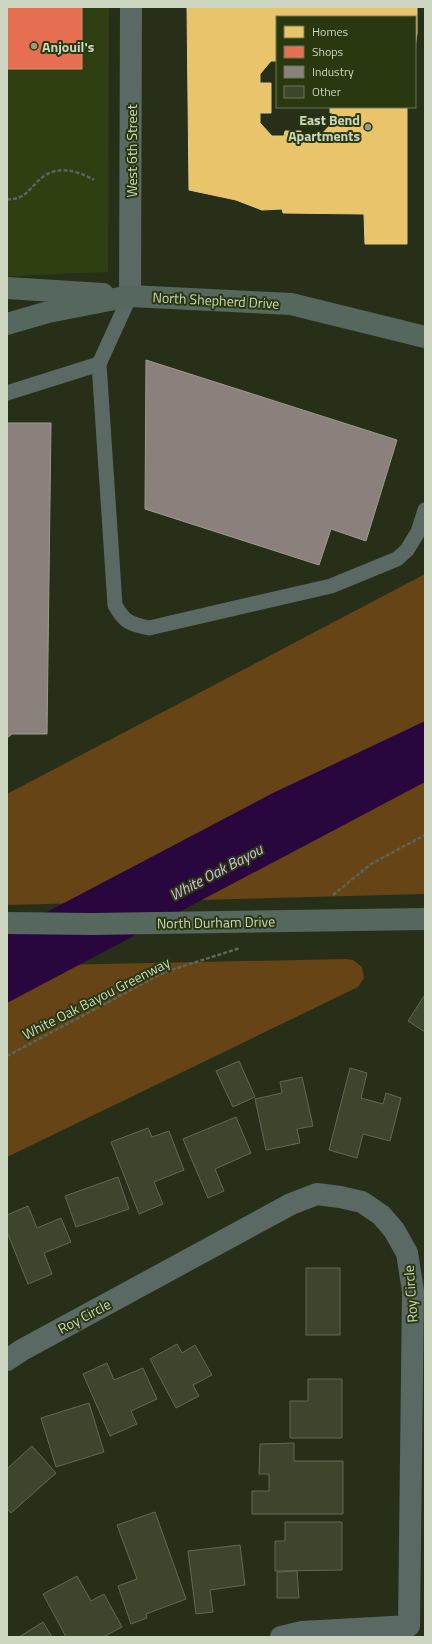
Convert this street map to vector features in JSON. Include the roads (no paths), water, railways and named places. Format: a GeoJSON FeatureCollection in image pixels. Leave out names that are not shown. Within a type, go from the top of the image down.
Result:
{"type":"FeatureCollection","features":[{"type":"Feature","properties":{"kind":"main road"},"geometry":{"type":"LineString","coordinates":[[7,288],[130,296]]}},
{"type":"Feature","properties":{"kind":"main road","name":"North Shepherd Drive"},"geometry":{"type":"LineString","coordinates":[[7,324],[48,312],[130,296],[291,304],[425,337]]}},
{"type":"Feature","properties":{"kind":"main road","name":"North Durham Drive"},"geometry":{"type":"LineString","coordinates":[[7,923],[92,924],[425,919]]}},
{"type":"Feature","properties":{"kind":"street","name":"West 6th Street"},"geometry":{"type":"LineString","coordinates":[[130,296],[131,7]]}},
{"type":"Feature","properties":{"kind":"street","name":"Roy Circle"},"geometry":{"type":"LineString","coordinates":[[7,1360],[29,1346],[291,1204],[317,1194],[362,1202],[381,1215],[394,1230],[407,1253],[413,1291],[417,1626],[302,1632],[281,1637]]}},
{"type":"Feature","properties":{"kind":"lane"},"geometry":{"type":"LineString","coordinates":[[130,296],[99,364],[115,605],[122,618],[134,625],[149,628],[331,586],[397,559],[407,550],[418,532],[425,510]]}},
{"type":"Feature","properties":{"kind":"lane"},"geometry":{"type":"LineString","coordinates":[[7,393],[99,364]]}},
{"type":"Feature","properties":{"kind":"water","name":"White Oak Bayou"},"geometry":{"type":"Polygon","coordinates":[[[425,721],[425,782],[7,1003],[7,933],[273,793],[425,721]]]}},
{"type":"Feature","properties":{"kind":"place","name":"Anjouil's"},"geometry":{"type":"Point","coordinates":[34,46]}},
{"type":"Feature","properties":{"kind":"place","name":"East Bend Apartments"},"geometry":{"type":"Point","coordinates":[368,127]}}]}
